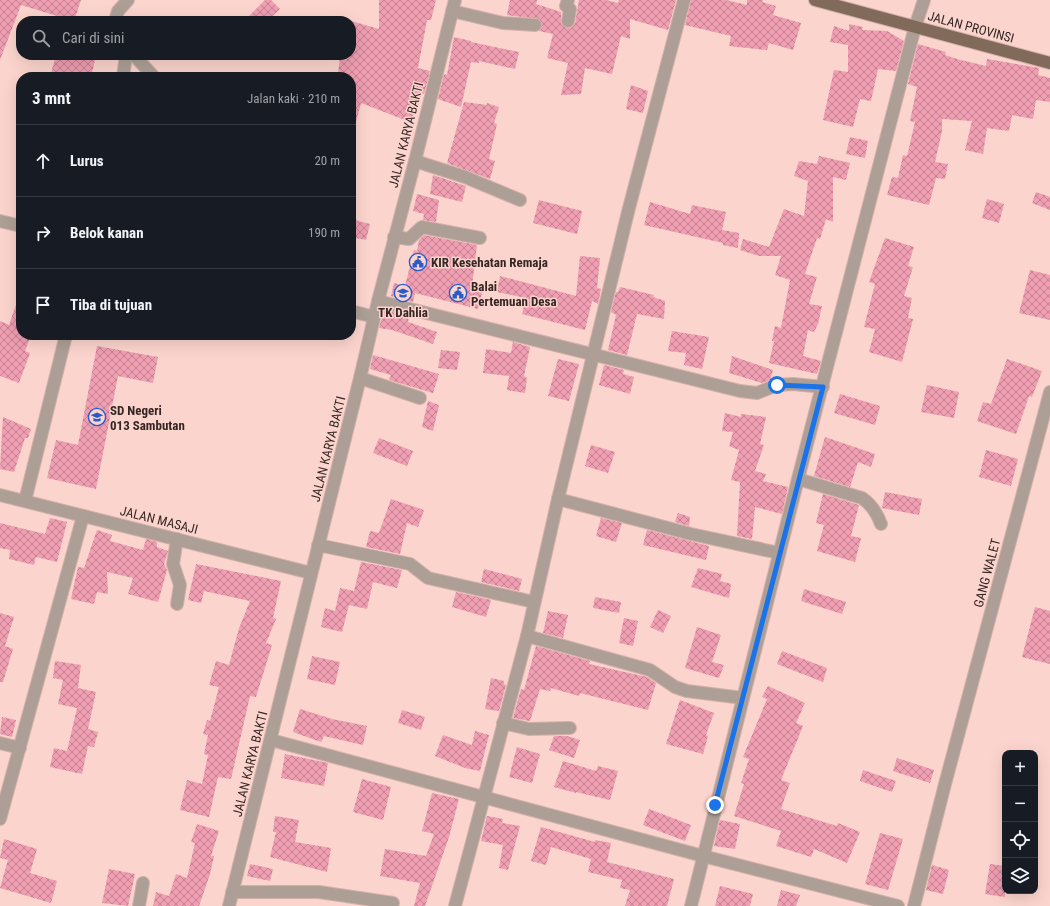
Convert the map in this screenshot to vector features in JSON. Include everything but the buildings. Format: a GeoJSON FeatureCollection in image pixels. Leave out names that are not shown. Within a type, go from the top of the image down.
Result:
{"type":"FeatureCollection","features":[{"type":"Feature","properties":{"kind":"main road","name":"JALAN PROVINSI"},"geometry":{"type":"LineString","coordinates":[[815,0],[1050,63]]}},
{"type":"Feature","properties":{"kind":"street"},"geometry":{"type":"LineString","coordinates":[[116,16],[118,11],[128,0]]}},
{"type":"Feature","properties":{"kind":"street"},"geometry":{"type":"LineString","coordinates":[[568,0],[566,6],[570,9],[568,21]]}},
{"type":"Feature","properties":{"kind":"street"},"geometry":{"type":"LineString","coordinates":[[455,906],[527,636],[558,499],[630,208],[684,0]]}},
{"type":"Feature","properties":{"kind":"street"},"geometry":{"type":"LineString","coordinates":[[691,906],[798,479],[915,26],[924,0]]}},
{"type":"Feature","properties":{"kind":"street"},"geometry":{"type":"LineString","coordinates":[[453,6],[503,23],[535,25]]}},
{"type":"Feature","properties":{"kind":"street","name":"JALAN KARYA BAKTI"},"geometry":{"type":"LineString","coordinates":[[229,906],[374,317],[415,161],[453,6]]}},
{"type":"Feature","properties":{"kind":"street"},"geometry":{"type":"LineString","coordinates":[[124,72],[125,60]]}},
{"type":"Feature","properties":{"kind":"street"},"geometry":{"type":"LineString","coordinates":[[139,60],[149,72]]}},
{"type":"Feature","properties":{"kind":"street"},"geometry":{"type":"LineString","coordinates":[[415,161],[465,177],[520,200]]}},
{"type":"Feature","properties":{"kind":"street"},"geometry":{"type":"LineString","coordinates":[[0,221],[16,225]]}},
{"type":"Feature","properties":{"kind":"street"},"geometry":{"type":"LineString","coordinates":[[394,237],[409,239],[418,229],[428,227],[480,238]]}},
{"type":"Feature","properties":{"kind":"street"},"geometry":{"type":"LineString","coordinates":[[378,301],[740,391],[757,392],[777,385],[793,384],[823,387]]}},
{"type":"Feature","properties":{"kind":"street"},"geometry":{"type":"LineString","coordinates":[[356,312],[374,317]]}},
{"type":"Feature","properties":{"kind":"street"},"geometry":{"type":"LineString","coordinates":[[25,501],[65,340]]}},
{"type":"Feature","properties":{"kind":"street"},"geometry":{"type":"LineString","coordinates":[[360,378],[420,398]]}},
{"type":"Feature","properties":{"kind":"street","name":"GANG WALET"},"geometry":{"type":"LineString","coordinates":[[914,906],[1050,392]]}},
{"type":"Feature","properties":{"kind":"street"},"geometry":{"type":"LineString","coordinates":[[798,479],[862,498],[869,502],[876,512],[881,524]]}},
{"type":"Feature","properties":{"kind":"street","name":"JALAN MASAJI"},"geometry":{"type":"LineString","coordinates":[[0,495],[311,573]]}},
{"type":"Feature","properties":{"kind":"street"},"geometry":{"type":"LineString","coordinates":[[558,499],[690,534],[779,553]]}},
{"type":"Feature","properties":{"kind":"street"},"geometry":{"type":"LineString","coordinates":[[0,820],[84,516]]}},
{"type":"Feature","properties":{"kind":"street"},"geometry":{"type":"LineString","coordinates":[[177,539],[174,564],[180,584],[177,604]]}},
{"type":"Feature","properties":{"kind":"street"},"geometry":{"type":"LineString","coordinates":[[318,545],[410,564],[428,578],[534,602]]}},
{"type":"Feature","properties":{"kind":"street"},"geometry":{"type":"LineString","coordinates":[[527,636],[650,670],[675,687],[687,691],[743,698]]}},
{"type":"Feature","properties":{"kind":"street"},"geometry":{"type":"LineString","coordinates":[[503,723],[529,730],[570,728]]}},
{"type":"Feature","properties":{"kind":"street"},"geometry":{"type":"LineString","coordinates":[[271,740],[703,856],[898,906]]}},
{"type":"Feature","properties":{"kind":"street"},"geometry":{"type":"LineString","coordinates":[[0,743],[20,748]]}},
{"type":"Feature","properties":{"kind":"street"},"geometry":{"type":"LineString","coordinates":[[139,906],[143,883]]}},
{"type":"Feature","properties":{"kind":"street"},"geometry":{"type":"LineString","coordinates":[[232,892],[319,892],[393,903]]}},
{"type":"Feature","properties":{"kind":"place","name":"KIR Kesehatan Remaja"},"geometry":{"type":"Point","coordinates":[418,262]}},
{"type":"Feature","properties":{"kind":"place","name":"TK Dahlia"},"geometry":{"type":"Point","coordinates":[403,293]}},
{"type":"Feature","properties":{"kind":"place","name":"Balai Pertemuan Desa"},"geometry":{"type":"Point","coordinates":[458,293]}},
{"type":"Feature","properties":{"kind":"place","name":"SD Negeri 013 Sambutan"},"geometry":{"type":"Point","coordinates":[97,417]}},
{"type":"Feature","properties":{"kind":"route"},"geometry":{"type":"LineString","coordinates":[[715,805],[823,387],[793,384],[777,385]]}}]}
